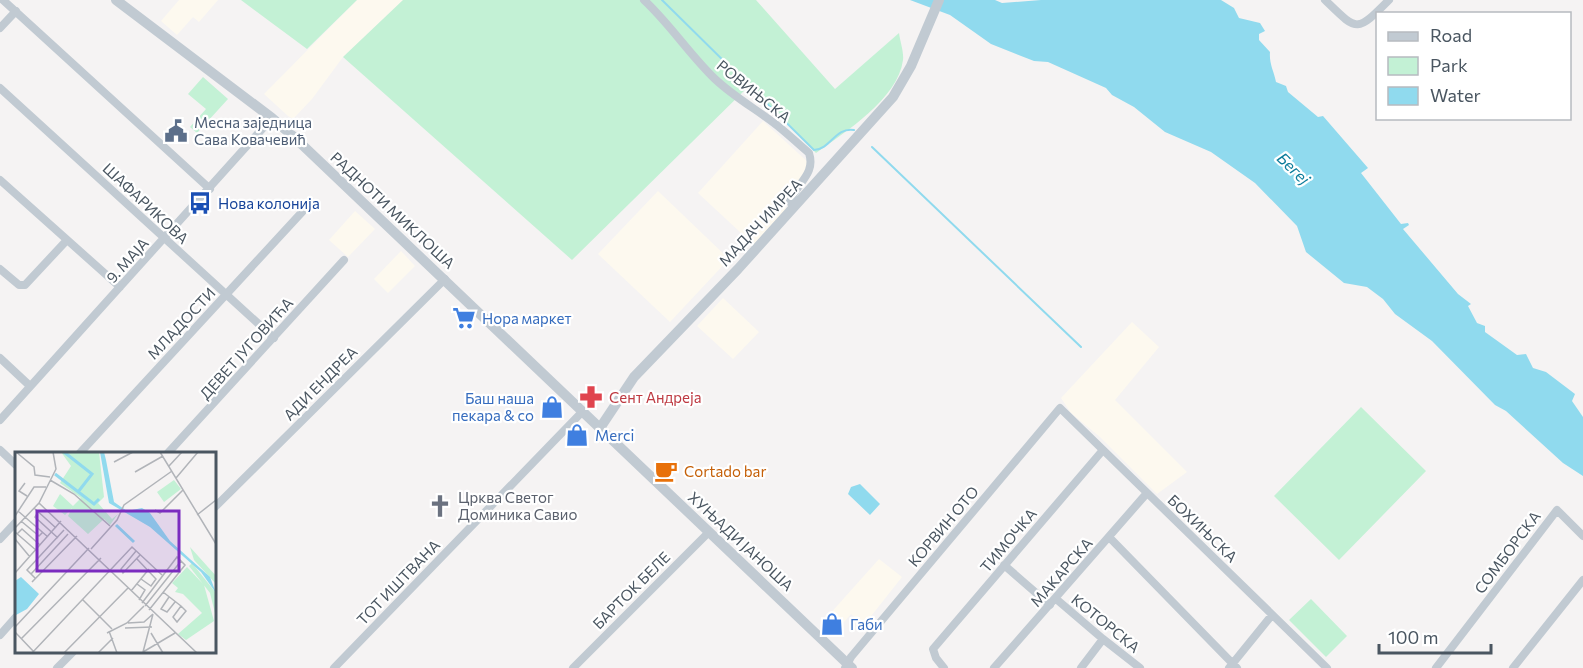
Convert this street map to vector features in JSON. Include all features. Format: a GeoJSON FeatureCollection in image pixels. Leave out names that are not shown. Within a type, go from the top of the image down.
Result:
{"type":"FeatureCollection","features":[{"type":"Feature","properties":{"kind":"street"},"geometry":{"type":"LineString","coordinates":[[3,0],[210,189]]}},
{"type":"Feature","properties":{"kind":"street","name":"РАДНОТИ МИКЛОША"},"geometry":{"type":"LineString","coordinates":[[116,0],[272,118],[445,279],[582,412]]}},
{"type":"Feature","properties":{"kind":"street","name":"РОВИЊСКА"},"geometry":{"type":"LineString","coordinates":[[644,0],[670,26],[693,56],[716,80],[737,98],[774,123],[809,153],[811,167],[808,175],[789,201],[793,208]]}},
{"type":"Feature","properties":{"kind":"street","name":"МАДАЧ ИМРЕА"},"geometry":{"type":"LineString","coordinates":[[600,428],[634,377],[893,98],[908,72],[939,0]]}},
{"type":"Feature","properties":{"kind":"street"},"geometry":{"type":"LineString","coordinates":[[1325,0],[1349,23],[1360,24],[1368,21],[1376,13]]}},
{"type":"Feature","properties":{"kind":"street"},"geometry":{"type":"LineString","coordinates":[[1377,12],[1389,0]]}},
{"type":"Feature","properties":{"kind":"street"},"geometry":{"type":"LineString","coordinates":[[0,28],[16,11]]}},
{"type":"Feature","properties":{"kind":"street","name":"ШАФАРИКОВА"},"geometry":{"type":"LineString","coordinates":[[0,88],[274,338]]}},
{"type":"Feature","properties":{"kind":"street","name":"9. МАЈА"},"geometry":{"type":"LineString","coordinates":[[0,420],[272,118]]}},
{"type":"Feature","properties":{"kind":"street"},"geometry":{"type":"LineString","coordinates":[[0,180],[120,287]]}},
{"type":"Feature","properties":{"kind":"street","name":"МЛАДОСТИ"},"geometry":{"type":"LineString","coordinates":[[80,452],[303,211]]}},
{"type":"Feature","properties":{"kind":"street"},"geometry":{"type":"LineString","coordinates":[[0,269],[19,285],[25,285],[67,240]]}},
{"type":"Feature","properties":{"kind":"street","name":"ДЕВЕТ ЈУГОВИЋА"},"geometry":{"type":"LineString","coordinates":[[168,452],[344,260]]}},
{"type":"Feature","properties":{"kind":"street","name":"АДИ ЕНДРЕА"},"geometry":{"type":"LineString","coordinates":[[216,506],[445,279]]}},
{"type":"Feature","properties":{"kind":"street"},"geometry":{"type":"LineString","coordinates":[[0,358],[30,386]]}},
{"type":"Feature","properties":{"kind":"street","name":"БОХИЊСКА"},"geometry":{"type":"LineString","coordinates":[[1060,408],[1327,668]]}},
{"type":"Feature","properties":{"kind":"street","name":"КОРВИН ОТО"},"geometry":{"type":"LineString","coordinates":[[848,666],[1060,408]]}},
{"type":"Feature","properties":{"kind":"street","name":"ХУЊАДИ ЈАНОША"},"geometry":{"type":"LineString","coordinates":[[582,412],[848,666]]}},
{"type":"Feature","properties":{"kind":"street","name":"ТОТ ИШТВАНА"},"geometry":{"type":"LineString","coordinates":[[334,668],[582,412]]}},
{"type":"Feature","properties":{"kind":"street"},"geometry":{"type":"LineString","coordinates":[[0,450],[15,464]]}},
{"type":"Feature","properties":{"kind":"street","name":"ТИМОЧКА"},"geometry":{"type":"LineString","coordinates":[[944,668],[936,658],[933,649],[1103,450]]}},
{"type":"Feature","properties":{"kind":"street","name":"МАКАРСКА"},"geometry":{"type":"LineString","coordinates":[[994,668],[1147,493]]}},
{"type":"Feature","properties":{"kind":"street","name":"СОМБОРСКА"},"geometry":{"type":"LineString","coordinates":[[1436,668],[1557,510],[1583,536]]}},
{"type":"Feature","properties":{"kind":"street"},"geometry":{"type":"LineString","coordinates":[[0,539],[15,523]]}},
{"type":"Feature","properties":{"kind":"street","name":"БАРТОК БЕЛЕ"},"geometry":{"type":"LineString","coordinates":[[573,668],[709,532]]}},
{"type":"Feature","properties":{"kind":"street"},"geometry":{"type":"LineString","coordinates":[[1109,537],[1233,666],[1272,615]]}},
{"type":"Feature","properties":{"kind":"street","name":"КОТОРСКА"},"geometry":{"type":"LineString","coordinates":[[1004,565],[1140,668]]}},
{"type":"Feature","properties":{"kind":"street"},"geometry":{"type":"LineString","coordinates":[[1513,668],[1583,580]]}},
{"type":"Feature","properties":{"kind":"street"},"geometry":{"type":"LineString","coordinates":[[0,635],[15,618]]}},
{"type":"Feature","properties":{"kind":"street"},"geometry":{"type":"LineString","coordinates":[[1081,668],[1103,639]]}},
{"type":"Feature","properties":{"kind":"street"},"geometry":{"type":"LineString","coordinates":[[57,668],[71,653]]}},
{"type":"Feature","properties":{"kind":"shaded area"},"geometry":{"type":"Polygon","coordinates":[[[179,0],[218,0],[199,22],[193,17],[177,35],[161,21],[179,0]]]}},
{"type":"Feature","properties":{"kind":"shaded area"},"geometry":{"type":"Polygon","coordinates":[[[357,0],[403,0],[343,57],[312,99],[293,119],[264,94],[357,0]]]}},
{"type":"Feature","properties":{"kind":"shaded area"},"geometry":{"type":"Polygon","coordinates":[[[763,121],[810,164],[788,197],[785,205],[787,214],[755,246],[698,193],[763,121]]]}},
{"type":"Feature","properties":{"kind":"shaded area"},"geometry":{"type":"Polygon","coordinates":[[[658,191],[729,259],[670,322],[598,254],[658,191]]]}},
{"type":"Feature","properties":{"kind":"shaded area"},"geometry":{"type":"Polygon","coordinates":[[[355,211],[375,229],[348,257],[329,240],[355,211]]]}},
{"type":"Feature","properties":{"kind":"shaded area"},"geometry":{"type":"Polygon","coordinates":[[[401,251],[415,266],[388,293],[374,279],[401,251]]]}},
{"type":"Feature","properties":{"kind":"shaded area"},"geometry":{"type":"Polygon","coordinates":[[[723,298],[759,332],[733,359],[697,326],[723,298]]]}},
{"type":"Feature","properties":{"kind":"shaded area"},"geometry":{"type":"Polygon","coordinates":[[[1132,322],[1159,347],[1115,400],[1187,472],[1157,494],[1100,437],[1071,413],[1061,398],[1132,322]]]}},
{"type":"Feature","properties":{"kind":"shaded area"},"geometry":{"type":"Polygon","coordinates":[[[879,559],[902,577],[864,625],[851,614],[832,636],[820,625],[879,559]]]}},
{"type":"Feature","properties":{"kind":"green space"},"geometry":{"type":"Polygon","coordinates":[[[241,0],[357,0],[307,49],[241,0]]]}},
{"type":"Feature","properties":{"kind":"green space"},"geometry":{"type":"Polygon","coordinates":[[[403,0],[756,0],[835,89],[899,33],[903,60],[899,74],[881,101],[855,125],[816,153],[749,86],[572,260],[343,57],[403,0]]]}},
{"type":"Feature","properties":{"kind":"green space"},"geometry":{"type":"Polygon","coordinates":[[[203,77],[228,99],[197,133],[190,127],[206,109],[188,94],[203,77]]]}},
{"type":"Feature","properties":{"kind":"green space"},"geometry":{"type":"Polygon","coordinates":[[[1361,407],[1426,471],[1339,560],[1274,496],[1361,407]]]}},
{"type":"Feature","properties":{"kind":"green space"},"geometry":{"type":"Polygon","coordinates":[[[1311,599],[1347,636],[1326,657],[1289,620],[1311,599]]]}},
{"type":"Feature","properties":{"kind":"water","name":"Бегеј"},"geometry":{"type":"Polygon","coordinates":[[[910,0],[995,0],[1002,3],[1041,0],[1221,0],[1234,8],[1239,18],[1260,23],[1265,31],[1259,34],[1259,40],[1270,52],[1276,82],[1286,86],[1288,92],[1318,117],[1323,116],[1368,168],[1361,173],[1401,224],[1408,223],[1409,225],[1403,229],[1458,294],[1471,304],[1468,306],[1477,323],[1485,326],[1485,332],[1517,355],[1526,354],[1533,368],[1546,372],[1575,394],[1572,401],[1583,417],[1583,476],[1563,463],[1506,411],[1495,405],[1432,341],[1395,314],[1383,299],[1367,287],[1344,283],[1306,252],[1297,226],[1255,183],[1211,152],[1165,132],[1134,107],[1112,95],[1106,88],[1048,62],[1034,61],[991,44],[950,15],[910,0]]]}},
{"type":"Feature","properties":{"kind":"water"},"geometry":{"type":"Polygon","coordinates":[[[860,484],[880,504],[870,515],[848,494],[851,487],[860,484]]]}},
{"type":"Feature","properties":{"kind":"waterway"},"geometry":{"type":"LineString","coordinates":[[662,0],[814,150],[825,146],[842,132],[854,130]]}},
{"type":"Feature","properties":{"kind":"waterway"},"geometry":{"type":"LineString","coordinates":[[872,147],[1081,347]]}},
{"type":"Feature","properties":{"kind":"place","name":"Месна заједница Сава Ковачевић"},"geometry":{"type":"Point","coordinates":[176,131]}},
{"type":"Feature","properties":{"kind":"place","name":"Нова колонија"},"geometry":{"type":"Point","coordinates":[200,203]}},
{"type":"Feature","properties":{"kind":"place","name":"Нора маркет"},"geometry":{"type":"Point","coordinates":[464,318]}},
{"type":"Feature","properties":{"kind":"place","name":"Сент Андреја"},"geometry":{"type":"Point","coordinates":[591,397]}},
{"type":"Feature","properties":{"kind":"place","name":"Баш наша пекара & co"},"geometry":{"type":"Point","coordinates":[552,407]}},
{"type":"Feature","properties":{"kind":"place","name":"Merci"},"geometry":{"type":"Point","coordinates":[577,435]}},
{"type":"Feature","properties":{"kind":"place","name":"Cortado bar"},"geometry":{"type":"Point","coordinates":[666,471]}},
{"type":"Feature","properties":{"kind":"place","name":"Црква Светог Доминика Савио"},"geometry":{"type":"Point","coordinates":[440,506]}},
{"type":"Feature","properties":{"kind":"place","name":"Габи"},"geometry":{"type":"Point","coordinates":[832,624]}}]}
